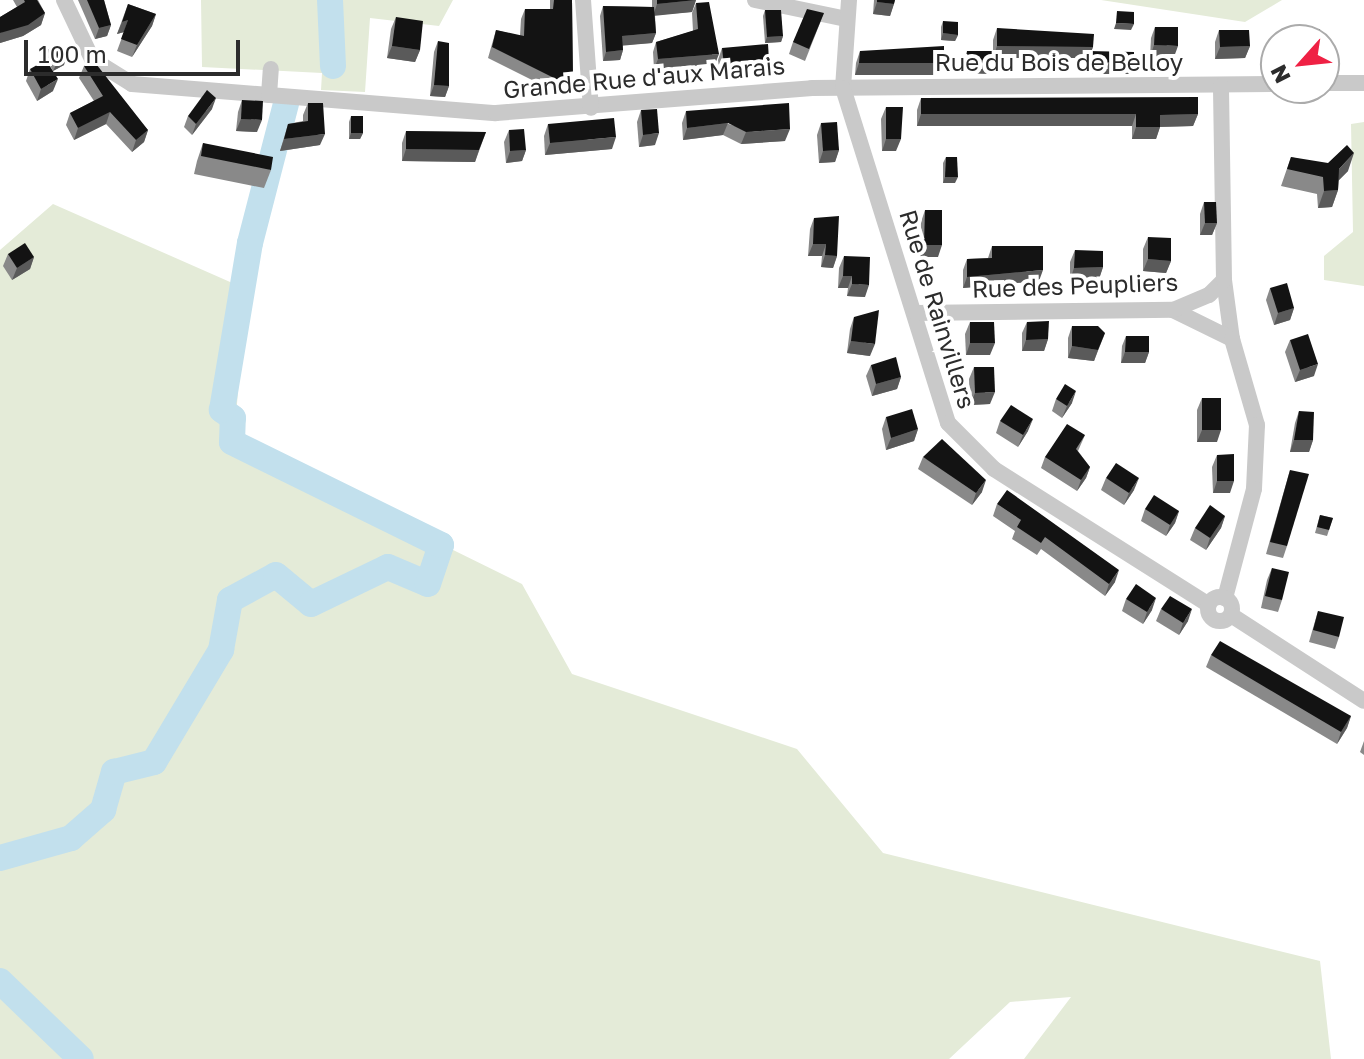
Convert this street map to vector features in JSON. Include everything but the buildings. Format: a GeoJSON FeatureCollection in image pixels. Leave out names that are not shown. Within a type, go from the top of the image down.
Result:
{"type":"FeatureCollection","features":[{"type":"Feature","properties":{"kind":"street","name":"Grande Rue d'aux Marais"},"geometry":{"type":"LineString","coordinates":[[64,0],[85,50],[116,78],[269,95],[507,114],[843,88]]}},
{"type":"Feature","properties":{"kind":"street"},"geometry":{"type":"LineString","coordinates":[[583,0],[591,108]]}},
{"type":"Feature","properties":{"kind":"street"},"geometry":{"type":"LineString","coordinates":[[755,0],[847,19]]}},
{"type":"Feature","properties":{"kind":"street"},"geometry":{"type":"LineString","coordinates":[[843,88],[849,0]]}},
{"type":"Feature","properties":{"kind":"street"},"geometry":{"type":"LineString","coordinates":[[269,95],[271,69]]}},
{"type":"Feature","properties":{"kind":"street"},"geometry":{"type":"LineString","coordinates":[[1340,83],[1364,83]]}},
{"type":"Feature","properties":{"kind":"street","name":"Rue du Bois de Belloy"},"geometry":{"type":"LineString","coordinates":[[843,88],[1260,85]]}},
{"type":"Feature","properties":{"kind":"street"},"geometry":{"type":"LineString","coordinates":[[1221,86],[1224,280],[1232,339],[1259,439],[1225,598],[1231,615],[1364,701]]}},
{"type":"Feature","properties":{"kind":"street","name":"Rue de Rainvillers"},"geometry":{"type":"LineString","coordinates":[[843,88],[916,313],[939,404],[972,452],[1209,605],[1215,621],[1231,615]]}},
{"type":"Feature","properties":{"kind":"street","name":"Rue des Peupliers"},"geometry":{"type":"LineString","coordinates":[[916,313],[1173,310],[1224,280]]}},
{"type":"Feature","properties":{"kind":"street"},"geometry":{"type":"LineString","coordinates":[[1173,310],[1232,339]]}},
{"type":"Feature","properties":{"kind":"street"},"geometry":{"type":"LineString","coordinates":[[1209,605],[1225,598]]}},
{"type":"Feature","properties":{"kind":"green space"},"geometry":{"type":"Polygon","coordinates":[[[201,0],[453,0],[439,26],[370,18],[365,92],[321,90],[322,73],[202,67],[201,0]]]}},
{"type":"Feature","properties":{"kind":"green space"},"geometry":{"type":"Polygon","coordinates":[[[1101,0],[1282,0],[1245,22],[1101,0]]]}},
{"type":"Feature","properties":{"kind":"green space"},"geometry":{"type":"Polygon","coordinates":[[[1364,122],[1364,286],[1324,280],[1324,256],[1353,232],[1351,124],[1364,122]]]}},
{"type":"Feature","properties":{"kind":"green space"},"geometry":{"type":"Polygon","coordinates":[[[53,204],[246,289],[234,442],[522,584],[572,674],[797,749],[883,853],[1320,961],[1331,1059],[1024,1059],[1071,997],[1010,1002],[949,1059],[0,1059],[0,250],[53,204]]]}},
{"type":"Feature","properties":{"kind":"waterway"},"geometry":{"type":"LineString","coordinates":[[330,0],[333,66]]}},
{"type":"Feature","properties":{"kind":"waterway"},"geometry":{"type":"LineString","coordinates":[[0,858],[71,838],[103,810],[114,772],[154,762],[221,650],[230,600],[276,575],[311,604],[388,567],[428,584],[441,545],[232,442],[233,418],[222,410],[250,243],[286,104]]}},
{"type":"Feature","properties":{"kind":"waterway"},"geometry":{"type":"LineString","coordinates":[[0,981],[81,1059]]}}]}
